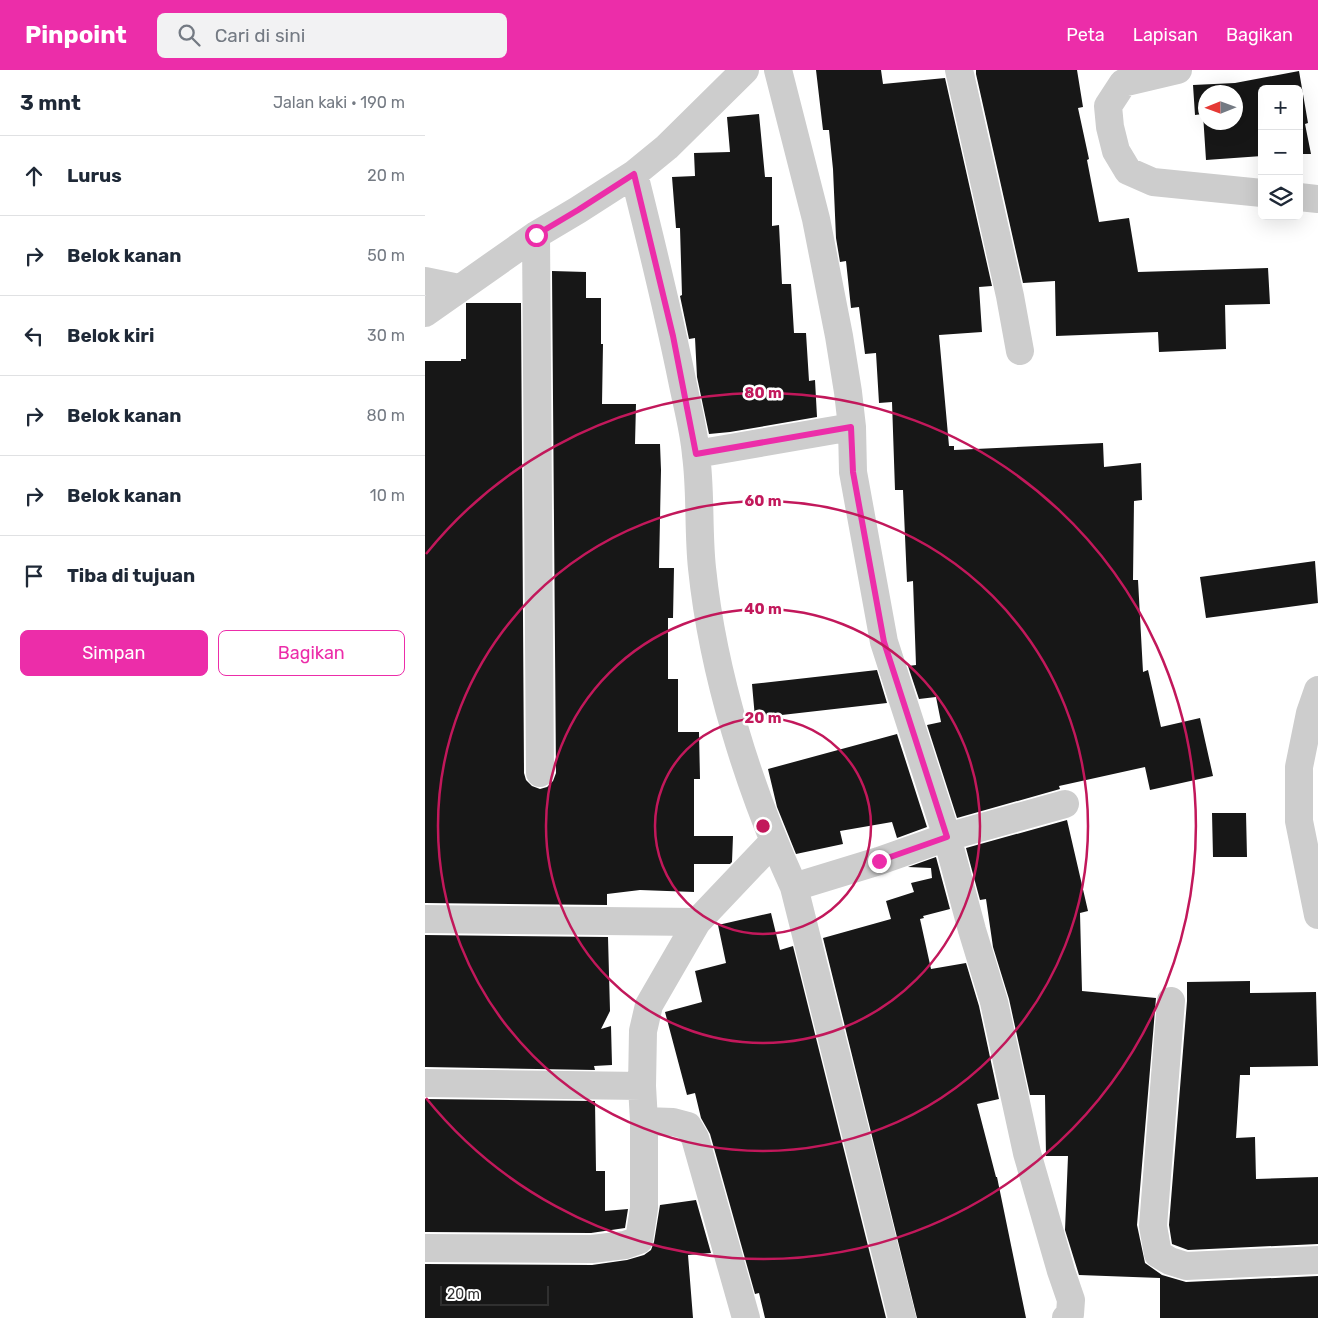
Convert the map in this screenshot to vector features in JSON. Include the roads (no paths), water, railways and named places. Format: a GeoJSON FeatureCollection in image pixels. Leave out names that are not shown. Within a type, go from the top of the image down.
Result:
{"type":"FeatureCollection","features":[{"type":"Feature","properties":{"kind":"street"},"geometry":{"type":"LineString","coordinates":[[425,313],[536,235],[634,174],[667,147],[745,70]]}},
{"type":"Feature","properties":{"kind":"street"},"geometry":{"type":"LineString","coordinates":[[778,70],[816,219],[839,336],[848,392],[853,472],[884,642],[947,837],[994,1002],[1027,1153],[1071,1300],[1070,1314],[1065,1318]]}},
{"type":"Feature","properties":{"kind":"street"},"geometry":{"type":"LineString","coordinates":[[959,70],[1008,286],[1020,351]]}},
{"type":"Feature","properties":{"kind":"street"},"geometry":{"type":"LineString","coordinates":[[1178,70],[1123,83],[1108,106],[1115,152],[1129,170],[1153,182],[1258,193]]}},
{"type":"Feature","properties":{"kind":"street"},"geometry":{"type":"LineString","coordinates":[[634,174],[673,336],[696,454],[702,568],[716,659],[735,727],[774,842],[794,887],[902,1318]]}},
{"type":"Feature","properties":{"kind":"street"},"geometry":{"type":"LineString","coordinates":[[1303,197],[1318,199]]}},
{"type":"Feature","properties":{"kind":"street"},"geometry":{"type":"LineString","coordinates":[[536,235],[540,773]]}},
{"type":"Feature","properties":{"kind":"street"},"geometry":{"type":"LineString","coordinates":[[425,281],[459,288]]}},
{"type":"Feature","properties":{"kind":"street"},"geometry":{"type":"LineString","coordinates":[[696,454],[851,427]]}},
{"type":"Feature","properties":{"kind":"street"},"geometry":{"type":"LineString","coordinates":[[1318,690],[1310,713],[1299,767],[1299,821],[1318,915]]}},
{"type":"Feature","properties":{"kind":"street"},"geometry":{"type":"LineString","coordinates":[[794,887],[879,861],[947,837],[1065,804]]}},
{"type":"Feature","properties":{"kind":"street"},"geometry":{"type":"LineString","coordinates":[[425,1248],[592,1249],[625,1245],[639,1240],[644,1208],[644,1121],[641,1086],[643,1031],[649,1004],[697,922],[774,842]]}},
{"type":"Feature","properties":{"kind":"street"},"geometry":{"type":"LineString","coordinates":[[425,919],[697,922]]}},
{"type":"Feature","properties":{"kind":"street"},"geometry":{"type":"LineString","coordinates":[[1171,1002],[1153,1226],[1158,1254],[1170,1261],[1186,1266],[1318,1260]]}},
{"type":"Feature","properties":{"kind":"street"},"geometry":{"type":"LineString","coordinates":[[425,1083],[641,1086]]}},
{"type":"Feature","properties":{"kind":"street"},"geometry":{"type":"LineString","coordinates":[[644,1121],[673,1122],[688,1126],[695,1138],[746,1318]]}}]}
